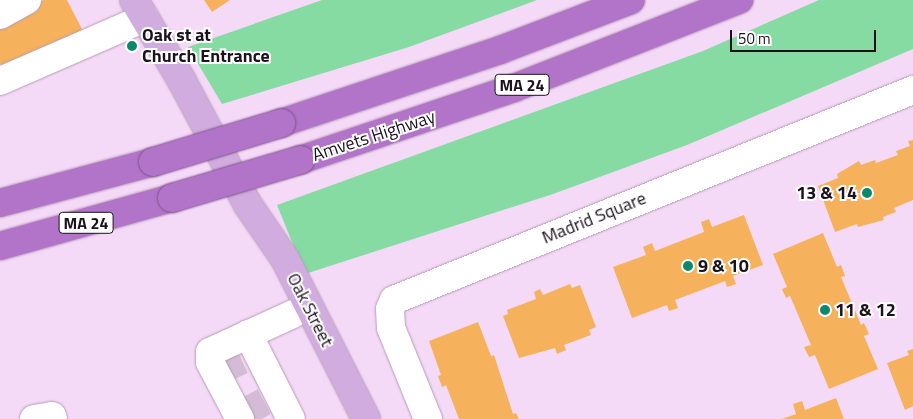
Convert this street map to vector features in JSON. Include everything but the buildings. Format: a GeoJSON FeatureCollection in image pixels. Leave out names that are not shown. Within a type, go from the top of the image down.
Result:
{"type":"FeatureCollection","features":[{"type":"Feature","properties":{"kind":"highway","name":"MA 24"},"geometry":{"type":"LineString","coordinates":[[0,203],[153,162],[281,123],[500,50],[631,0]]}},
{"type":"Feature","properties":{"kind":"highway","name":"Amvets Highway"},"geometry":{"type":"LineString","coordinates":[[0,246],[300,160],[514,88],[739,0]]}},
{"type":"Feature","properties":{"kind":"main road","name":"Oak Street"},"geometry":{"type":"LineString","coordinates":[[140,9],[248,205],[284,260],[366,419]]}},
{"type":"Feature","properties":{"kind":"main road","name":"Oak Street"},"geometry":{"type":"LineString","coordinates":[[248,205],[269,264],[345,419]]}},
{"type":"Feature","properties":{"kind":"street"},"geometry":{"type":"LineString","coordinates":[[0,15],[27,0]]}},
{"type":"Feature","properties":{"kind":"street"},"geometry":{"type":"LineString","coordinates":[[0,80],[140,9]]}},
{"type":"Feature","properties":{"kind":"street","name":"Madrid Square"},"geometry":{"type":"LineString","coordinates":[[428,419],[391,328],[390,309],[394,300],[913,90]]}},
{"type":"Feature","properties":{"kind":"street"},"geometry":{"type":"LineString","coordinates":[[239,367],[293,314]]}},
{"type":"Feature","properties":{"kind":"street"},"geometry":{"type":"LineString","coordinates":[[239,367],[253,409]]}},
{"type":"Feature","properties":{"kind":"street"},"geometry":{"type":"LineString","coordinates":[[239,367],[253,409]]}},
{"type":"Feature","properties":{"kind":"street"},"geometry":{"type":"LineString","coordinates":[[253,409],[291,419]]}},
{"type":"Feature","properties":{"kind":"street"},"geometry":{"type":"LineString","coordinates":[[34,419],[52,416],[53,419]]}},
{"type":"Feature","properties":{"kind":"green space"},"geometry":{"type":"Polygon","coordinates":[[[322,0],[537,0],[409,47],[222,104],[188,47],[322,0]]]}},
{"type":"Feature","properties":{"kind":"green space"},"geometry":{"type":"Polygon","coordinates":[[[819,0],[913,0],[913,49],[687,145],[553,194],[305,274],[277,205],[703,51],[819,0]]]}},
{"type":"Feature","properties":{"kind":"tunnel"},"geometry":{"type":"LineString","coordinates":[[221,370],[242,360]]}},
{"type":"Feature","properties":{"kind":"tunnel"},"geometry":{"type":"LineString","coordinates":[[243,413],[264,402]]}},
{"type":"Feature","properties":{"kind":"place","name":"Oak st at Church Entrance"},"geometry":{"type":"Point","coordinates":[132,46]}},
{"type":"Feature","properties":{"kind":"place","name":"13 & 14"},"geometry":{"type":"Point","coordinates":[867,193]}},
{"type":"Feature","properties":{"kind":"place","name":"9 & 10"},"geometry":{"type":"Point","coordinates":[688,266]}},
{"type":"Feature","properties":{"kind":"place","name":"11 & 12"},"geometry":{"type":"Point","coordinates":[825,310]}}]}
